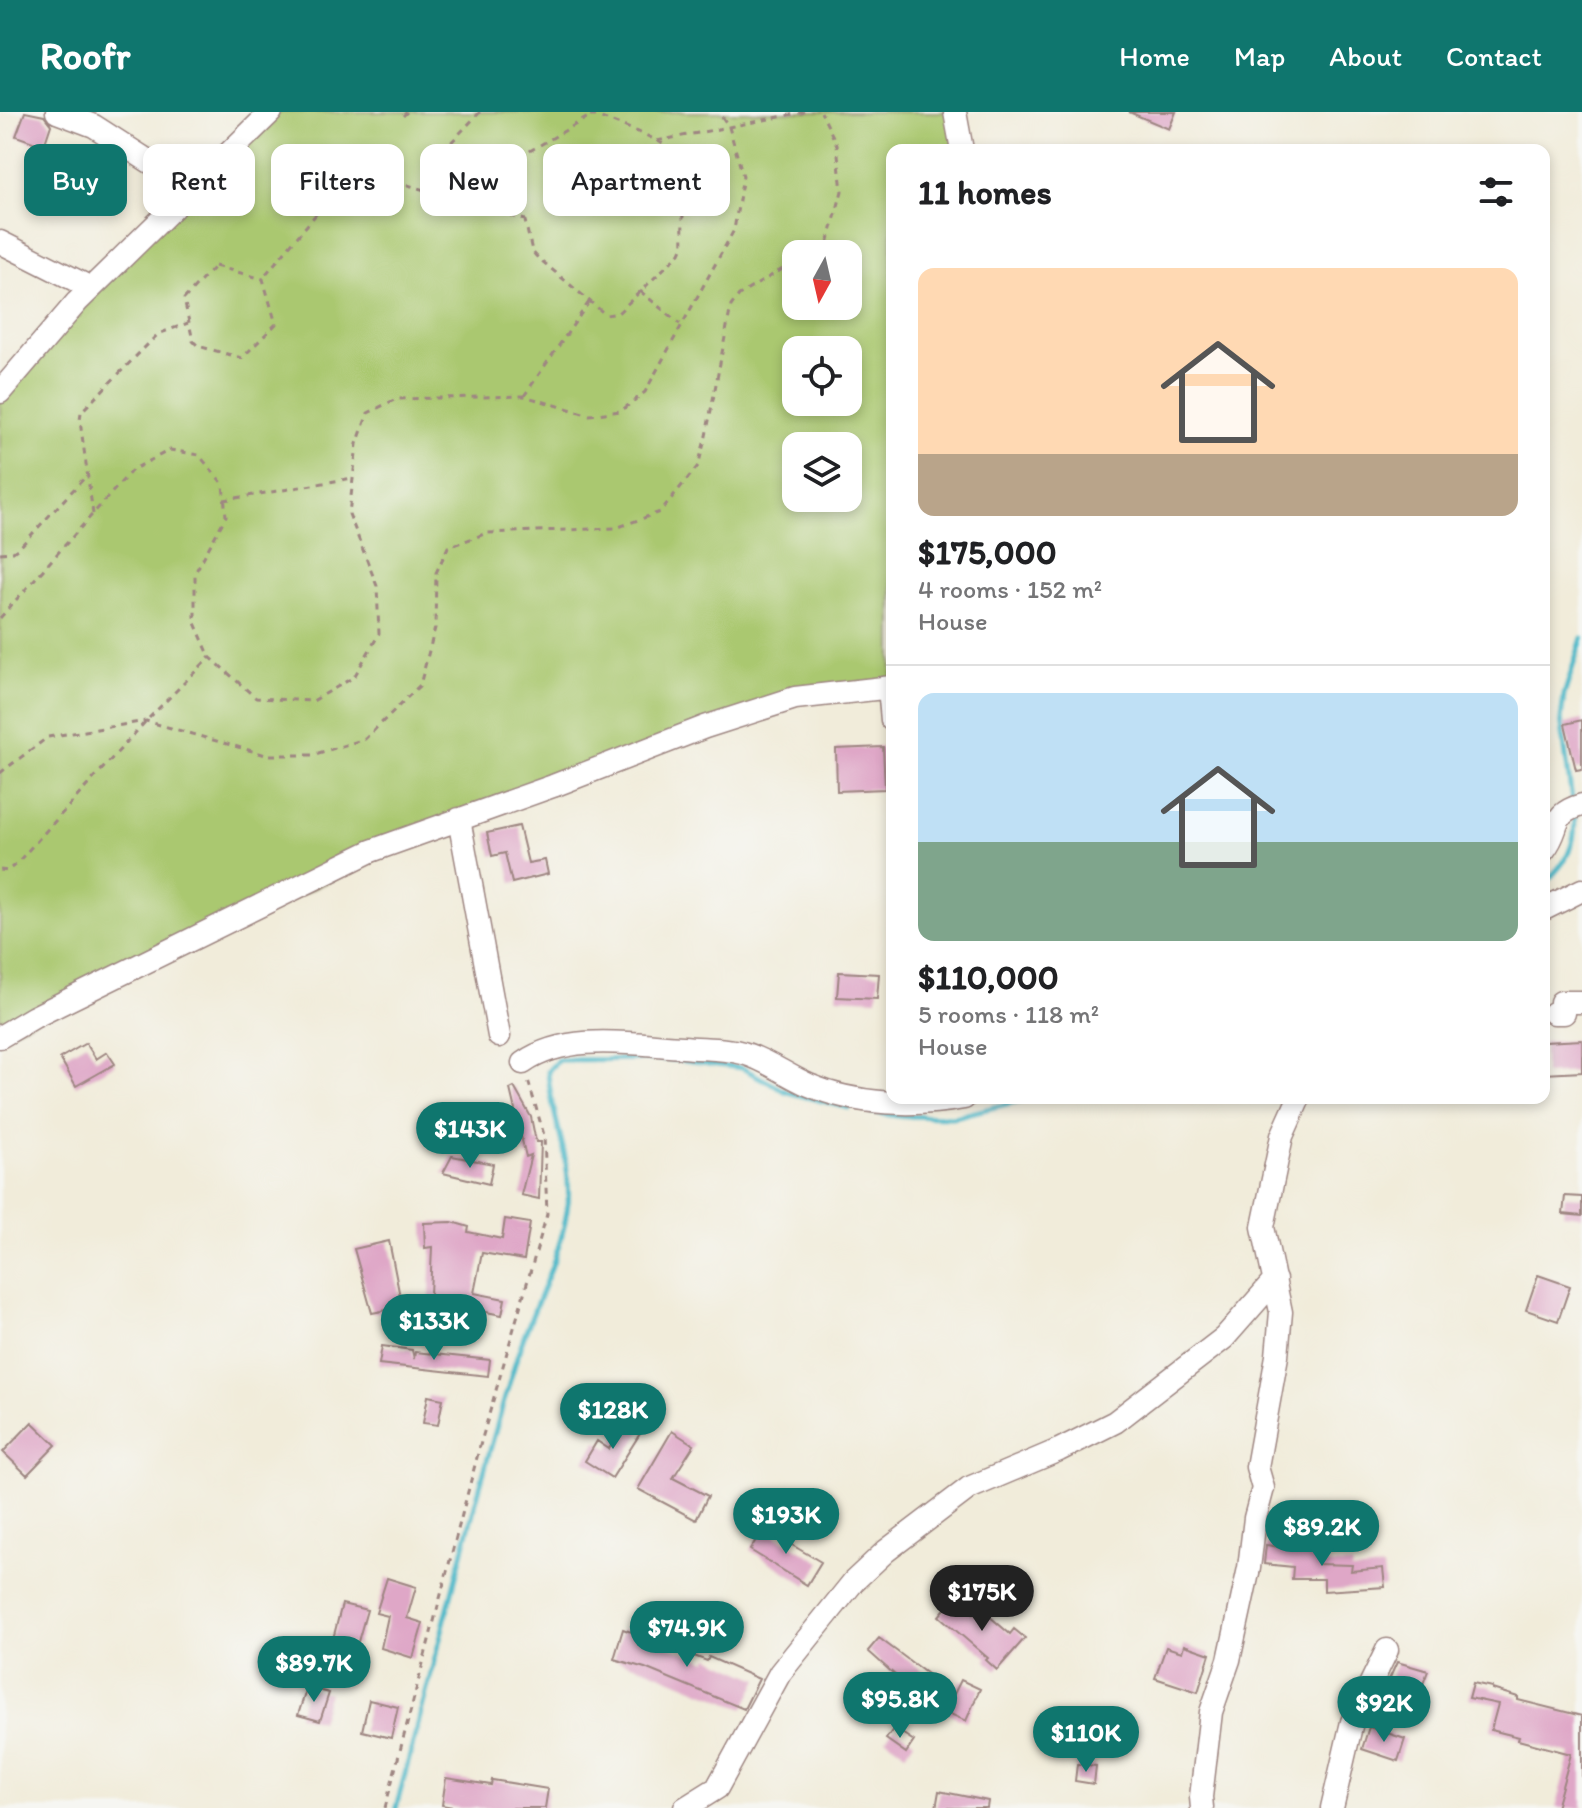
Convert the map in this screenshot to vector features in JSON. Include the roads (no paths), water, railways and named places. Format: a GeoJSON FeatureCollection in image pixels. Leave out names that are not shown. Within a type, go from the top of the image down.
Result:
{"type":"FeatureCollection","features":[{"type":"Feature","properties":{"kind":"street"},"geometry":{"type":"LineString","coordinates":[[57,112],[94,126],[143,158]]}},
{"type":"Feature","properties":{"kind":"street"},"geometry":{"type":"LineString","coordinates":[[955,112],[961,144]]}},
{"type":"Feature","properties":{"kind":"street"},"geometry":{"type":"LineString","coordinates":[[233,144],[259,115]]}},
{"type":"Feature","properties":{"kind":"street"},"geometry":{"type":"LineString","coordinates":[[0,392],[91,288],[164,216]]}},
{"type":"Feature","properties":{"kind":"street"},"geometry":{"type":"LineString","coordinates":[[0,242],[91,288]]}},
{"type":"Feature","properties":{"kind":"street"},"geometry":{"type":"LineString","coordinates":[[0,1037],[34,1017],[357,857],[705,727],[795,698],[886,688]]}},
{"type":"Feature","properties":{"kind":"street"},"geometry":{"type":"LineString","coordinates":[[1550,842],[1558,816],[1566,809],[1582,805]]}},
{"type":"Feature","properties":{"kind":"street"},"geometry":{"type":"LineString","coordinates":[[459,819],[499,1036]]}},
{"type":"Feature","properties":{"kind":"street"},"geometry":{"type":"LineString","coordinates":[[1550,906],[1582,890]]}},
{"type":"Feature","properties":{"kind":"street"},"geometry":{"type":"LineString","coordinates":[[1554,1013],[1564,1013],[1561,1002],[1582,1002]]}},
{"type":"Feature","properties":{"kind":"street"},"geometry":{"type":"LineString","coordinates":[[523,1063],[537,1054],[557,1048],[612,1042],[740,1052],[761,1059],[810,1085],[844,1096],[886,1101]]}},
{"type":"Feature","properties":{"kind":"street"},"geometry":{"type":"LineString","coordinates":[[1202,1808],[1211,1712],[1229,1660],[1263,1488],[1257,1467],[1277,1356],[1281,1312],[1263,1227],[1282,1136],[1296,1104]]}},
{"type":"Feature","properties":{"kind":"street"},"geometry":{"type":"LineString","coordinates":[[685,1808],[717,1788],[780,1673],[854,1581],[886,1551],[969,1488],[1059,1450],[1115,1422],[1224,1338],[1275,1280]]}},
{"type":"Feature","properties":{"kind":"street"},"geometry":{"type":"LineString","coordinates":[[1332,1808],[1352,1722],[1387,1650]]}},
{"type":"Feature","properties":{"kind":"waterway"},"geometry":{"type":"LineString","coordinates":[[1572,801],[1561,719],[1564,695],[1582,638]]}},
{"type":"Feature","properties":{"kind":"waterway"},"geometry":{"type":"LineString","coordinates":[[1550,877],[1569,852],[1574,834],[1574,813]]}},
{"type":"Feature","properties":{"kind":"waterway"},"geometry":{"type":"LineString","coordinates":[[396,1808],[501,1413],[523,1338],[554,1261],[565,1222],[567,1168],[548,1071],[558,1060],[667,1059],[742,1068],[787,1092],[849,1108]]}},
{"type":"Feature","properties":{"kind":"waterway"},"geometry":{"type":"LineString","coordinates":[[871,1112],[897,1116],[954,1117],[1007,1104]]}}]}
